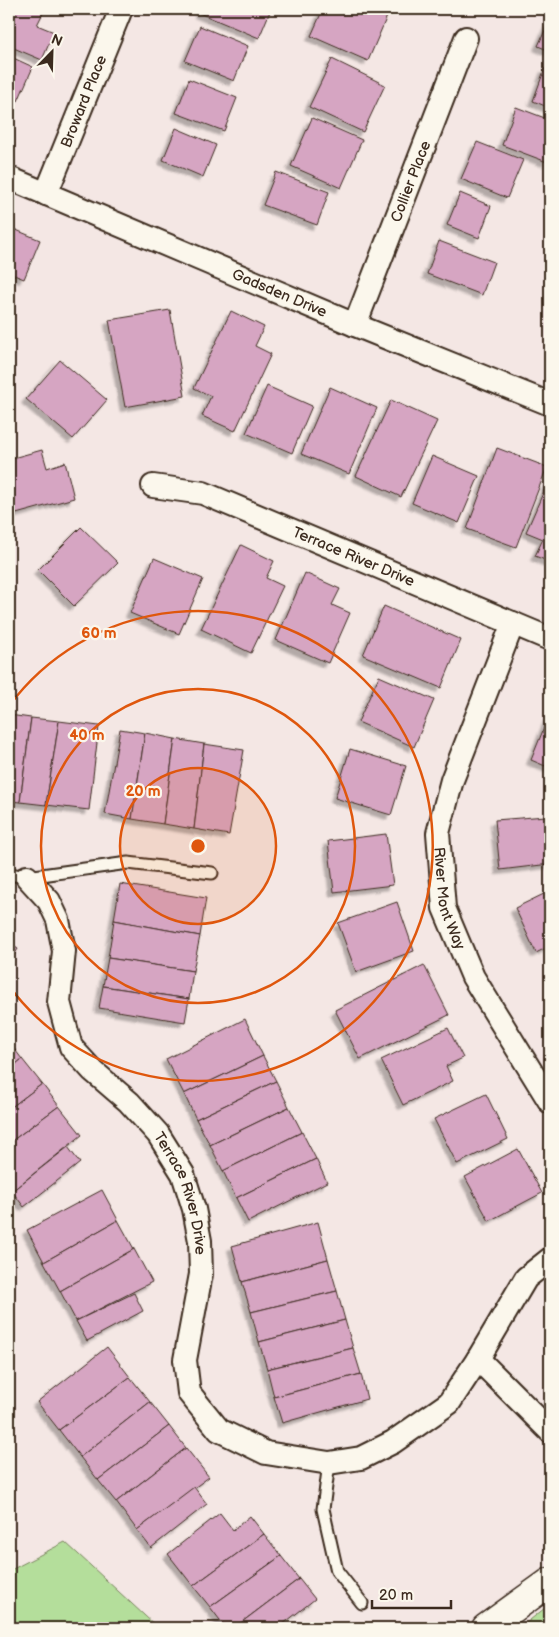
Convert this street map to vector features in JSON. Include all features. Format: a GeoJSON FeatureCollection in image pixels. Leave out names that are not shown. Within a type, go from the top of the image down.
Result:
{"type":"FeatureCollection","features":[{"type":"Feature","properties":{"kind":"street","name":"Broward Place"},"geometry":{"type":"LineString","coordinates":[[46,194],[122,9]]}},
{"type":"Feature","properties":{"kind":"street","name":"Collier Place"},"geometry":{"type":"LineString","coordinates":[[355,325],[466,38]]}},
{"type":"Feature","properties":{"kind":"street","name":"Gadsden Drive"},"geometry":{"type":"LineString","coordinates":[[9,178],[355,325],[550,404]]}},
{"type":"Feature","properties":{"kind":"street","name":"Terrace River Drive"},"geometry":{"type":"LineString","coordinates":[[153,486],[203,493],[550,639]]}},
{"type":"Feature","properties":{"kind":"street","name":"River Mont Way"},"geometry":{"type":"LineString","coordinates":[[513,624],[452,780],[438,833],[444,908],[472,977],[550,1102]]}},
{"type":"Feature","properties":{"kind":"street","name":"Terrace River Drive"},"geometry":{"type":"LineString","coordinates":[[18,876],[49,901],[58,920],[64,951],[59,1002],[71,1047],[93,1071],[129,1102],[158,1134],[183,1174],[194,1209],[200,1241],[201,1274],[185,1360],[189,1393],[219,1430],[266,1453],[328,1463],[361,1458],[393,1442],[449,1403],[478,1359],[526,1278],[550,1259]]}},
{"type":"Feature","properties":{"kind":"street"},"geometry":{"type":"LineString","coordinates":[[478,1359],[550,1431]]}},
{"type":"Feature","properties":{"kind":"street"},"geometry":{"type":"LineString","coordinates":[[486,1628],[550,1582]]}},
{"type":"Feature","properties":{"kind":"lane","name":"Terrace River Drive"},"geometry":{"type":"LineString","coordinates":[[18,876],[128,863],[212,873]]}},
{"type":"Feature","properties":{"kind":"lane"},"geometry":{"type":"LineString","coordinates":[[328,1463],[323,1509],[337,1571],[362,1603]]}},
{"type":"Feature","properties":{"kind":"green space"},"geometry":{"type":"Polygon","coordinates":[[[65,1542],[158,1628],[9,1628],[9,1571],[65,1542]]]}},
{"type":"Feature","properties":{"kind":"green space"},"geometry":{"type":"Polygon","coordinates":[[[550,1604],[550,1628],[520,1628],[550,1604]]]}},
{"type":"Feature","properties":{"kind":"building"},"geometry":{"type":"Polygon","coordinates":[[[9,9],[45,9],[37,25],[54,32],[42,60],[9,46],[9,9]]]}},
{"type":"Feature","properties":{"kind":"building"},"geometry":{"type":"Polygon","coordinates":[[[200,9],[271,9],[259,38],[199,13],[200,9]]]}},
{"type":"Feature","properties":{"kind":"building"},"geometry":{"type":"Polygon","coordinates":[[[323,9],[375,9],[388,14],[368,61],[311,36],[323,9]]]}},
{"type":"Feature","properties":{"kind":"building"},"geometry":{"type":"Polygon","coordinates":[[[550,19],[550,51],[538,46],[550,19]]]}},
{"type":"Feature","properties":{"kind":"building"},"geometry":{"type":"Polygon","coordinates":[[[200,26],[248,46],[234,81],[185,61],[200,26]]]}},
{"type":"Feature","properties":{"kind":"building"},"geometry":{"type":"Polygon","coordinates":[[[9,56],[33,67],[18,101],[9,97],[9,56]]]}},
{"type":"Feature","properties":{"kind":"building"},"geometry":{"type":"Polygon","coordinates":[[[332,59],[385,85],[363,132],[309,107],[332,59]]]}},
{"type":"Feature","properties":{"kind":"building"},"geometry":{"type":"Polygon","coordinates":[[[545,68],[550,70],[550,108],[533,101],[545,68]]]}},
{"type":"Feature","properties":{"kind":"building"},"geometry":{"type":"Polygon","coordinates":[[[189,79],[237,98],[224,131],[176,113],[189,79]]]}},
{"type":"Feature","properties":{"kind":"building"},"geometry":{"type":"Polygon","coordinates":[[[516,107],[550,120],[550,152],[547,162],[502,145],[516,107]]]}},
{"type":"Feature","properties":{"kind":"building"},"geometry":{"type":"Polygon","coordinates":[[[312,118],[362,140],[341,188],[291,166],[312,118]]]}},
{"type":"Feature","properties":{"kind":"building"},"geometry":{"type":"Polygon","coordinates":[[[176,128],[216,145],[203,177],[163,160],[176,128]]]}},
{"type":"Feature","properties":{"kind":"building"},"geometry":{"type":"Polygon","coordinates":[[[477,142],[523,160],[507,198],[461,179],[477,142]]]}},
{"type":"Feature","properties":{"kind":"building"},"geometry":{"type":"Polygon","coordinates":[[[276,172],[329,192],[317,225],[263,205],[276,172]]]}},
{"type":"Feature","properties":{"kind":"building"},"geometry":{"type":"Polygon","coordinates":[[[460,193],[491,206],[479,238],[447,225],[460,193]]]}},
{"type":"Feature","properties":{"kind":"building"},"geometry":{"type":"Polygon","coordinates":[[[9,227],[40,240],[24,279],[9,273],[9,227]]]}},
{"type":"Feature","properties":{"kind":"building"},"geometry":{"type":"Polygon","coordinates":[[[439,241],[494,262],[482,295],[427,274],[439,241]]]}},
{"type":"Feature","properties":{"kind":"building"},"geometry":{"type":"Polygon","coordinates":[[[170,310],[185,396],[125,407],[109,320],[170,310]]]}},
{"type":"Feature","properties":{"kind":"building"},"geometry":{"type":"Polygon","coordinates":[[[231,311],[264,327],[255,346],[271,354],[235,431],[202,416],[211,396],[194,388],[231,311]]]}},
{"type":"Feature","properties":{"kind":"building"},"geometry":{"type":"Polygon","coordinates":[[[60,360],[107,400],[73,439],[26,399],[60,360]]]}},
{"type":"Feature","properties":{"kind":"building"},"geometry":{"type":"Polygon","coordinates":[[[267,386],[312,406],[292,453],[246,433],[267,386]]]}},
{"type":"Feature","properties":{"kind":"building"},"geometry":{"type":"Polygon","coordinates":[[[330,387],[377,408],[349,474],[301,454],[330,387]]]}},
{"type":"Feature","properties":{"kind":"building"},"geometry":{"type":"Polygon","coordinates":[[[391,400],[437,421],[401,497],[356,476],[391,400]]]}},
{"type":"Feature","properties":{"kind":"building"},"geometry":{"type":"Polygon","coordinates":[[[497,448],[547,467],[516,547],[467,529],[497,448]]]}},
{"type":"Feature","properties":{"kind":"building"},"geometry":{"type":"Polygon","coordinates":[[[42,450],[47,468],[65,462],[74,498],[9,516],[9,459],[42,450]]]}},
{"type":"Feature","properties":{"kind":"building"},"geometry":{"type":"Polygon","coordinates":[[[432,456],[479,476],[459,523],[412,503],[432,456]]]}},
{"type":"Feature","properties":{"kind":"building"},"geometry":{"type":"Polygon","coordinates":[[[550,477],[550,562],[535,556],[543,539],[526,532],[550,477]]]}},
{"type":"Feature","properties":{"kind":"building"},"geometry":{"type":"Polygon","coordinates":[[[81,527],[118,563],[74,606],[38,570],[81,527]]]}},
{"type":"Feature","properties":{"kind":"building"},"geometry":{"type":"Polygon","coordinates":[[[241,545],[274,561],[266,578],[283,586],[251,653],[201,629],[241,545]]]}},
{"type":"Feature","properties":{"kind":"building"},"geometry":{"type":"Polygon","coordinates":[[[154,558],[203,579],[179,634],[130,613],[154,558]]]}},
{"type":"Feature","properties":{"kind":"building"},"geometry":{"type":"Polygon","coordinates":[[[305,573],[340,589],[332,605],[350,613],[328,663],[276,640],[305,573]]]}},
{"type":"Feature","properties":{"kind":"building"},"geometry":{"type":"Polygon","coordinates":[[[384,606],[461,640],[441,688],[363,655],[384,606]]]}},
{"type":"Feature","properties":{"kind":"building"},"geometry":{"type":"Polygon","coordinates":[[[379,676],[434,700],[414,747],[358,722],[379,676]]]}},
{"type":"Feature","properties":{"kind":"building"},"geometry":{"type":"Polygon","coordinates":[[[550,713],[550,768],[531,760],[550,713]]]}},
{"type":"Feature","properties":{"kind":"building"},"geometry":{"type":"Polygon","coordinates":[[[9,715],[31,718],[20,802],[9,801],[9,715]]]}},
{"type":"Feature","properties":{"kind":"building"},"geometry":{"type":"Polygon","coordinates":[[[31,718],[59,721],[46,805],[20,802],[31,718]]]}},
{"type":"Feature","properties":{"kind":"building"},"geometry":{"type":"Polygon","coordinates":[[[59,721],[99,726],[89,810],[46,805],[59,721]]]}},
{"type":"Feature","properties":{"kind":"building"},"geometry":{"type":"Polygon","coordinates":[[[120,729],[145,733],[132,819],[105,814],[120,729]]]}},
{"type":"Feature","properties":{"kind":"building"},"geometry":{"type":"Polygon","coordinates":[[[145,733],[175,739],[163,824],[132,819],[145,733]]]}},
{"type":"Feature","properties":{"kind":"building"},"geometry":{"type":"Polygon","coordinates":[[[175,739],[204,744],[194,829],[163,824],[175,739]]]}},
{"type":"Feature","properties":{"kind":"building"},"geometry":{"type":"Polygon","coordinates":[[[204,744],[244,750],[229,835],[194,829],[204,744]]]}},
{"type":"Feature","properties":{"kind":"building"},"geometry":{"type":"Polygon","coordinates":[[[350,749],[406,766],[391,815],[335,798],[350,749]]]}},
{"type":"Feature","properties":{"kind":"building"},"geometry":{"type":"Polygon","coordinates":[[[546,816],[550,864],[500,870],[495,820],[546,816]]]}},
{"type":"Feature","properties":{"kind":"building"},"geometry":{"type":"Polygon","coordinates":[[[386,834],[393,885],[334,892],[328,841],[386,834]]]}},
{"type":"Feature","properties":{"kind":"building"},"geometry":{"type":"Polygon","coordinates":[[[120,884],[206,898],[200,936],[114,920],[120,884]]]}},
{"type":"Feature","properties":{"kind":"building"},"geometry":{"type":"Polygon","coordinates":[[[550,891],[550,946],[536,953],[515,908],[550,891]]]}},
{"type":"Feature","properties":{"kind":"building"},"geometry":{"type":"Polygon","coordinates":[[[397,902],[414,951],[356,972],[338,923],[397,902]]]}},
{"type":"Feature","properties":{"kind":"building"},"geometry":{"type":"Polygon","coordinates":[[[114,920],[200,936],[193,971],[108,958],[114,920]]]}},
{"type":"Feature","properties":{"kind":"building"},"geometry":{"type":"Polygon","coordinates":[[[9,943],[18,949],[9,963],[9,943]]]}},
{"type":"Feature","properties":{"kind":"building"},"geometry":{"type":"Polygon","coordinates":[[[108,958],[193,971],[189,999],[103,986],[108,958]]]}},
{"type":"Feature","properties":{"kind":"building"},"geometry":{"type":"Polygon","coordinates":[[[424,965],[449,1015],[360,1059],[335,1010],[424,965]]]}},
{"type":"Feature","properties":{"kind":"building"},"geometry":{"type":"Polygon","coordinates":[[[103,986],[189,999],[185,1022],[99,1008],[103,986]]]}},
{"type":"Feature","properties":{"kind":"building"},"geometry":{"type":"Polygon","coordinates":[[[245,1019],[263,1056],[184,1094],[166,1059],[245,1019]]]}},
{"type":"Feature","properties":{"kind":"building"},"geometry":{"type":"Polygon","coordinates":[[[448,1028],[463,1058],[446,1066],[453,1081],[403,1105],[381,1060],[448,1028]]]}},
{"type":"Feature","properties":{"kind":"building"},"geometry":{"type":"Polygon","coordinates":[[[9,1042],[22,1059],[9,1070],[9,1042]]]}},
{"type":"Feature","properties":{"kind":"building"},"geometry":{"type":"Polygon","coordinates":[[[263,1056],[276,1081],[196,1119],[184,1094],[263,1056]]]}},
{"type":"Feature","properties":{"kind":"building"},"geometry":{"type":"Polygon","coordinates":[[[22,1059],[42,1084],[9,1109],[9,1070],[22,1059]]]}},
{"type":"Feature","properties":{"kind":"building"},"geometry":{"type":"Polygon","coordinates":[[[276,1081],[289,1107],[210,1145],[196,1119],[276,1081]]]}},
{"type":"Feature","properties":{"kind":"building"},"geometry":{"type":"Polygon","coordinates":[[[42,1084],[59,1106],[9,1143],[9,1109],[42,1084]]]}},
{"type":"Feature","properties":{"kind":"building"},"geometry":{"type":"Polygon","coordinates":[[[486,1094],[508,1139],[457,1164],[434,1119],[486,1094]]]}},
{"type":"Feature","properties":{"kind":"building"},"geometry":{"type":"Polygon","coordinates":[[[59,1106],[82,1135],[12,1191],[9,1188],[9,1143],[59,1106]]]}},
{"type":"Feature","properties":{"kind":"building"},"geometry":{"type":"Polygon","coordinates":[[[289,1107],[302,1132],[223,1171],[210,1145],[289,1107]]]}},
{"type":"Feature","properties":{"kind":"building"},"geometry":{"type":"Polygon","coordinates":[[[302,1132],[316,1159],[236,1198],[223,1171],[302,1132]]]}},
{"type":"Feature","properties":{"kind":"building"},"geometry":{"type":"Polygon","coordinates":[[[68,1147],[80,1163],[24,1207],[12,1191],[68,1147]]]}},
{"type":"Feature","properties":{"kind":"building"},"geometry":{"type":"Polygon","coordinates":[[[518,1149],[542,1193],[489,1221],[465,1177],[518,1149]]]}},
{"type":"Feature","properties":{"kind":"building"},"geometry":{"type":"Polygon","coordinates":[[[316,1159],[327,1182],[248,1222],[236,1198],[316,1159]]]}},
{"type":"Feature","properties":{"kind":"building"},"geometry":{"type":"Polygon","coordinates":[[[102,1190],[118,1220],[44,1262],[27,1230],[102,1190]]]}},
{"type":"Feature","properties":{"kind":"building"},"geometry":{"type":"Polygon","coordinates":[[[118,1220],[134,1249],[60,1291],[44,1262],[118,1220]]]}},
{"type":"Feature","properties":{"kind":"building"},"geometry":{"type":"Polygon","coordinates":[[[318,1222],[328,1259],[242,1282],[232,1246],[318,1222]]]}},
{"type":"Feature","properties":{"kind":"building"},"geometry":{"type":"Polygon","coordinates":[[[134,1249],[152,1282],[76,1321],[60,1291],[134,1249]]]}},
{"type":"Feature","properties":{"kind":"building"},"geometry":{"type":"Polygon","coordinates":[[[328,1259],[337,1291],[251,1312],[242,1282],[328,1259]]]}},
{"type":"Feature","properties":{"kind":"building"},"geometry":{"type":"Polygon","coordinates":[[[337,1291],[345,1320],[259,1342],[251,1312],[337,1291]]]}},
{"type":"Feature","properties":{"kind":"building"},"geometry":{"type":"Polygon","coordinates":[[[134,1293],[143,1311],[87,1341],[76,1321],[134,1293]]]}},
{"type":"Feature","properties":{"kind":"building"},"geometry":{"type":"Polygon","coordinates":[[[345,1320],[353,1348],[267,1369],[259,1342],[345,1320]]]}},
{"type":"Feature","properties":{"kind":"building"},"geometry":{"type":"Polygon","coordinates":[[[107,1347],[130,1377],[59,1430],[37,1402],[107,1347]]]}},
{"type":"Feature","properties":{"kind":"building"},"geometry":{"type":"Polygon","coordinates":[[[353,1348],[361,1374],[274,1397],[267,1369],[353,1348]]]}},
{"type":"Feature","properties":{"kind":"building"},"geometry":{"type":"Polygon","coordinates":[[[361,1374],[367,1399],[282,1423],[274,1397],[361,1374]]]}},
{"type":"Feature","properties":{"kind":"building"},"geometry":{"type":"Polygon","coordinates":[[[130,1377],[150,1402],[80,1457],[59,1430],[130,1377]]]}},
{"type":"Feature","properties":{"kind":"building"},"geometry":{"type":"Polygon","coordinates":[[[150,1402],[169,1426],[98,1480],[80,1457],[150,1402]]]}},
{"type":"Feature","properties":{"kind":"building"},"geometry":{"type":"Polygon","coordinates":[[[169,1426],[186,1448],[116,1502],[98,1480],[169,1426]]]}},
{"type":"Feature","properties":{"kind":"building"},"geometry":{"type":"Polygon","coordinates":[[[186,1448],[209,1477],[137,1530],[116,1502],[186,1448]]]}},
{"type":"Feature","properties":{"kind":"building"},"geometry":{"type":"Polygon","coordinates":[[[194,1487],[207,1504],[151,1548],[137,1530],[194,1487]]]}},
{"type":"Feature","properties":{"kind":"building"},"geometry":{"type":"Polygon","coordinates":[[[220,1513],[233,1530],[250,1516],[264,1534],[193,1586],[168,1554],[220,1513]]]}},
{"type":"Feature","properties":{"kind":"building"},"geometry":{"type":"Polygon","coordinates":[[[264,1534],[281,1556],[210,1607],[193,1586],[264,1534]]]}},
{"type":"Feature","properties":{"kind":"building"},"geometry":{"type":"Polygon","coordinates":[[[281,1556],[299,1579],[234,1628],[226,1628],[210,1607],[281,1556]]]}},
{"type":"Feature","properties":{"kind":"building"},"geometry":{"type":"Polygon","coordinates":[[[299,1579],[315,1599],[278,1628],[234,1628],[299,1579]]]}}]}
